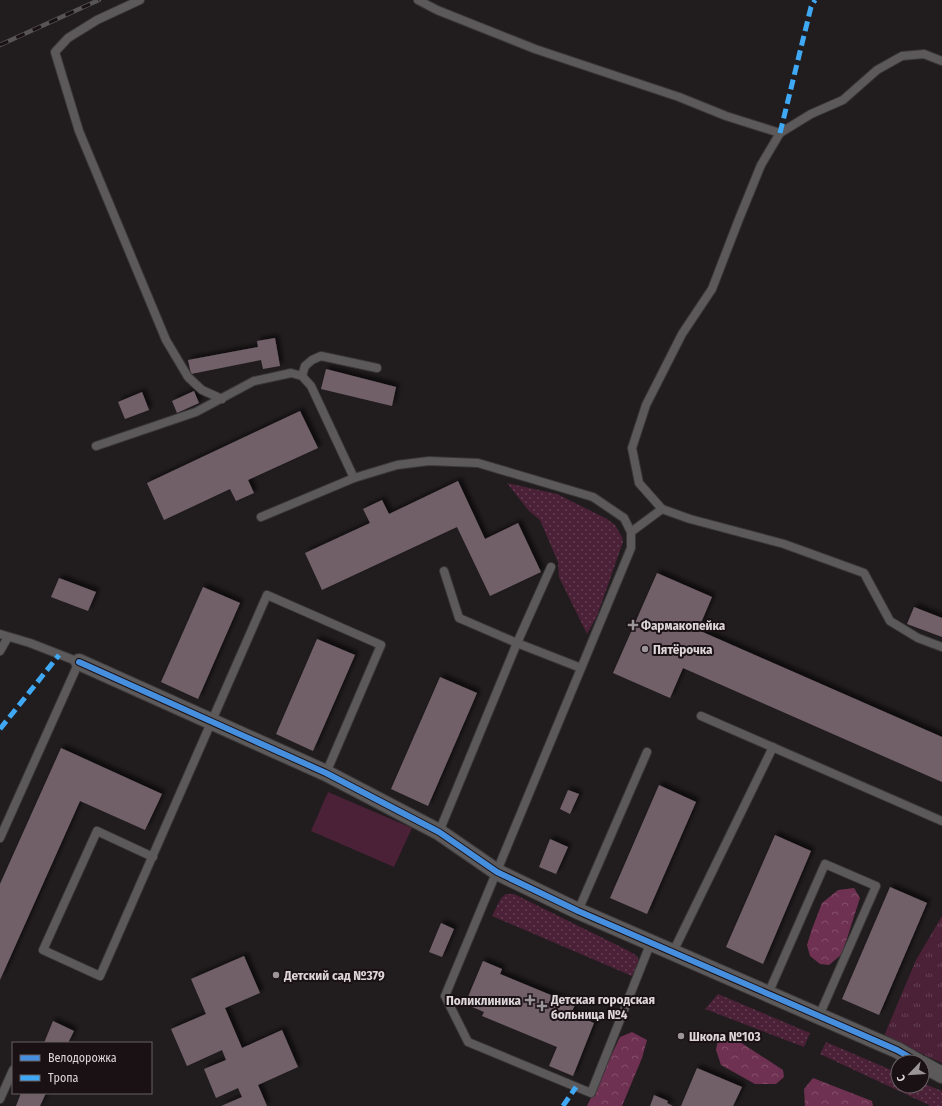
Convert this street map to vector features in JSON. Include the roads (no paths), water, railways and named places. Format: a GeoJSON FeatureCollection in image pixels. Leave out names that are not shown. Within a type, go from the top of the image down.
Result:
{"type":"FeatureCollection","features":[{"type":"Feature","properties":{"kind":"street"},"geometry":{"type":"LineString","coordinates":[[79,662],[326,772],[439,832],[497,872],[578,911],[904,1054]]}},
{"type":"Feature","properties":{"kind":"street"},"geometry":{"type":"LineString","coordinates":[[930,1068],[942,1075]]}},
{"type":"Feature","properties":{"kind":"lane"},"geometry":{"type":"LineString","coordinates":[[140,0],[97,20],[68,38],[55,52],[79,131],[166,340],[188,377],[202,390],[222,399]]}},
{"type":"Feature","properties":{"kind":"lane"},"geometry":{"type":"LineString","coordinates":[[418,0],[437,10],[535,49],[679,97],[726,116],[780,133]]}},
{"type":"Feature","properties":{"kind":"lane"},"geometry":{"type":"LineString","coordinates":[[942,61],[924,54],[902,56],[877,70],[843,100],[811,114],[780,133],[761,165],[712,289],[682,334],[646,404],[632,448],[639,483],[662,509],[690,519],[784,544],[864,573],[890,621],[918,638],[942,647]]}},
{"type":"Feature","properties":{"kind":"lane"},"geometry":{"type":"LineString","coordinates":[[302,376],[305,366],[312,360],[321,356],[377,368]]}},
{"type":"Feature","properties":{"kind":"lane"},"geometry":{"type":"LineString","coordinates":[[96,446],[196,412],[254,381],[292,373],[302,376],[311,386],[354,478]]}},
{"type":"Feature","properties":{"kind":"lane"},"geometry":{"type":"LineString","coordinates":[[261,516],[354,478],[396,465],[429,461],[478,463],[593,497],[624,518],[631,532],[631,548],[445,996],[468,1042],[591,1093],[651,942]]}},
{"type":"Feature","properties":{"kind":"lane"},"geometry":{"type":"LineString","coordinates":[[631,532],[662,509]]}},
{"type":"Feature","properties":{"kind":"lane"},"geometry":{"type":"LineString","coordinates":[[439,832],[517,643],[551,567]]}},
{"type":"Feature","properties":{"kind":"lane"},"geometry":{"type":"LineString","coordinates":[[444,572],[459,618],[581,668]]}},
{"type":"Feature","properties":{"kind":"lane"},"geometry":{"type":"LineString","coordinates":[[153,856],[97,831],[43,950],[100,976],[153,856],[212,722],[267,595],[382,645],[326,772]]}},
{"type":"Feature","properties":{"kind":"lane"},"geometry":{"type":"LineString","coordinates":[[0,634],[30,643],[79,662],[0,838]]}},
{"type":"Feature","properties":{"kind":"lane"},"geometry":{"type":"LineString","coordinates":[[0,651],[8,637]]}},
{"type":"Feature","properties":{"kind":"lane"},"geometry":{"type":"LineString","coordinates":[[701,716],[942,821]]}},
{"type":"Feature","properties":{"kind":"lane"},"geometry":{"type":"LineString","coordinates":[[673,952],[773,747]]}},
{"type":"Feature","properties":{"kind":"lane"},"geometry":{"type":"LineString","coordinates":[[578,911],[647,752]]}},
{"type":"Feature","properties":{"kind":"lane"},"geometry":{"type":"LineString","coordinates":[[768,994],[824,864],[876,886],[819,1016]]}},
{"type":"Feature","properties":{"kind":"lane"},"geometry":{"type":"LineString","coordinates":[[0,1099],[12,1072]]}},
{"type":"Feature","properties":{"kind":"railway"},"geometry":{"type":"LineString","coordinates":[[0,45],[99,0]]}},
{"type":"Feature","properties":{"kind":"place","name":"Фармакопейка"},"geometry":{"type":"Point","coordinates":[633,625]}},
{"type":"Feature","properties":{"kind":"place","name":"Пятёрочка"},"geometry":{"type":"Point","coordinates":[645,649]}},
{"type":"Feature","properties":{"kind":"place","name":"Детский сад №379"},"geometry":{"type":"Point","coordinates":[276,975]}},
{"type":"Feature","properties":{"kind":"place","name":"Поликлиника"},"geometry":{"type":"Point","coordinates":[530,1000]}},
{"type":"Feature","properties":{"kind":"place","name":"Детская городская больница №4"},"geometry":{"type":"Point","coordinates":[542,1006]}},
{"type":"Feature","properties":{"kind":"place","name":"Школа №103"},"geometry":{"type":"Point","coordinates":[681,1036]}}]}
